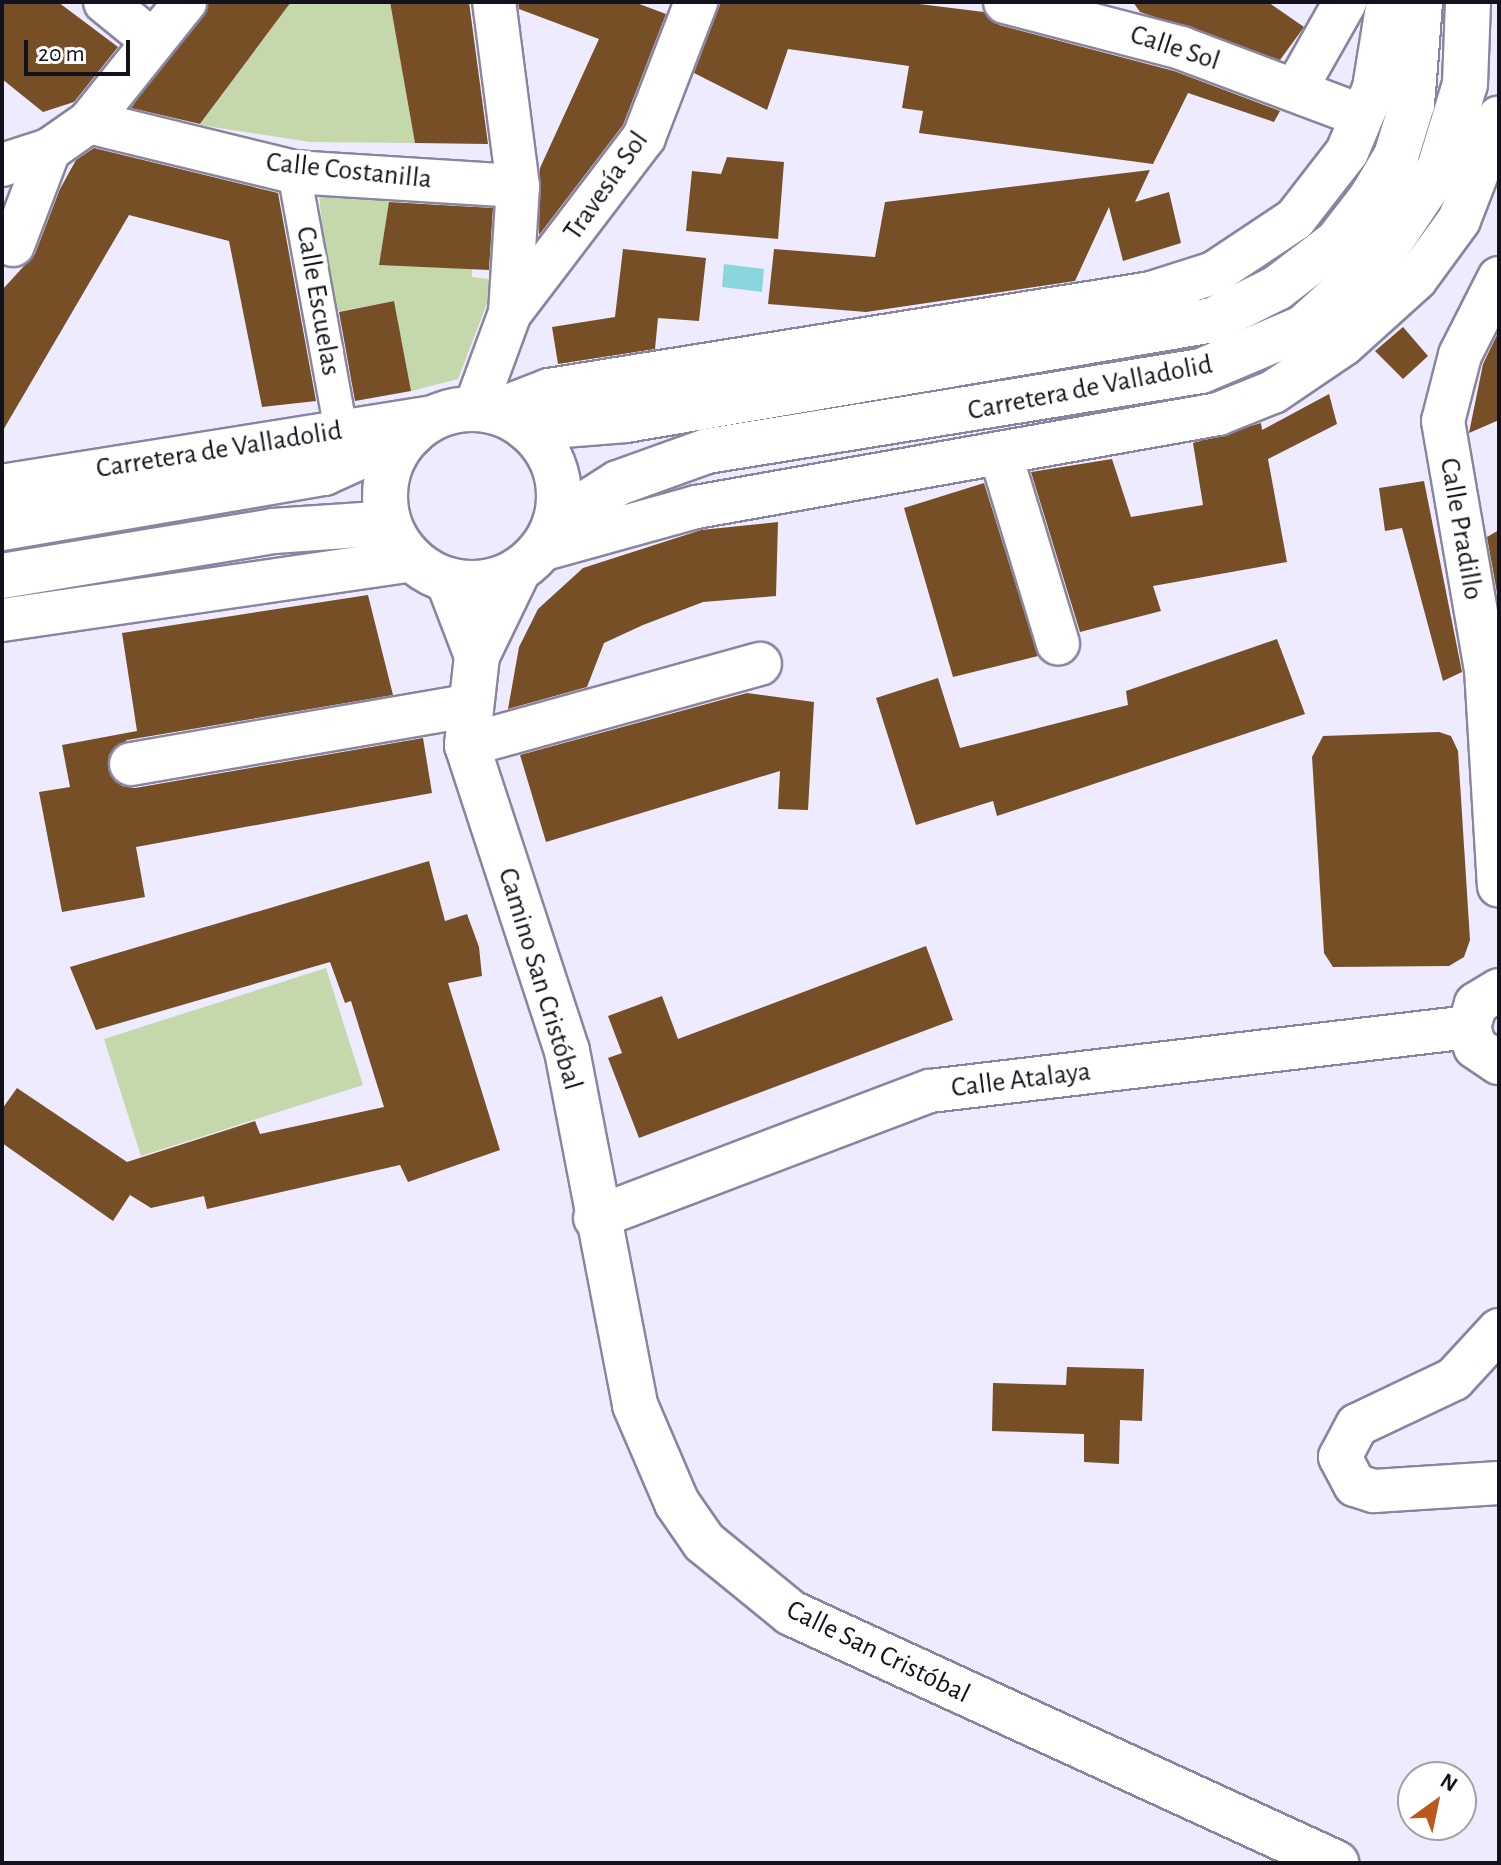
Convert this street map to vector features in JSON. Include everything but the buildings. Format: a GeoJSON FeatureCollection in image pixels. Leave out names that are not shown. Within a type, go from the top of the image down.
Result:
{"type":"FeatureCollection","features":[{"type":"Feature","properties":{"kind":"main road","name":"Carretera de Valladolid"},"geometry":{"type":"LineString","coordinates":[[2,528],[324,473],[468,419],[626,420],[1213,320],[1277,288],[1337,242],[1371,198],[1396,156],[1412,104],[1420,2]]}},
{"type":"Feature","properties":{"kind":"main road","name":"Carretera de Valladolid"},"geometry":{"type":"LineString","coordinates":[[538,548],[618,483],[707,451],[1201,371],[1303,328],[1378,260],[1439,169],[1465,84],[1468,2]]}},
{"type":"Feature","properties":{"kind":"main road"},"geometry":{"type":"LineString","coordinates":[[430,570],[488,582],[538,548],[555,471],[468,419],[389,468],[389,523],[430,570],[477,656]]}},
{"type":"Feature","properties":{"kind":"main road"},"geometry":{"type":"LineString","coordinates":[[2,576],[273,531],[389,523]]}},
{"type":"Feature","properties":{"kind":"main road","name":"Camino San Cristóbal"},"geometry":{"type":"LineString","coordinates":[[538,548],[477,656],[468,725],[567,1051],[595,1218]]}},
{"type":"Feature","properties":{"kind":"main road","name":"Calle San Cristóbal"},"geometry":{"type":"LineString","coordinates":[[595,1218],[650,1448],[704,1542],[741,1575],[791,1613],[852,1644],[1336,1863]]}},
{"type":"Feature","properties":{"kind":"street"},"geometry":{"type":"LineString","coordinates":[[105,2],[153,41]]}},
{"type":"Feature","properties":{"kind":"street"},"geometry":{"type":"LineString","coordinates":[[8,256],[18,158],[89,122],[185,2]]}},
{"type":"Feature","properties":{"kind":"street"},"geometry":{"type":"LineString","coordinates":[[468,419],[525,271],[518,186],[494,2]]}},
{"type":"Feature","properties":{"kind":"street","name":"Travesía Sol"},"geometry":{"type":"LineString","coordinates":[[525,271],[644,137],[696,2]]}},
{"type":"Feature","properties":{"kind":"street","name":"Calle Sol"},"geometry":{"type":"LineString","coordinates":[[1005,2],[1049,4],[1297,87],[1362,116]]}},
{"type":"Feature","properties":{"kind":"street"},"geometry":{"type":"LineString","coordinates":[[1297,87],[1345,2]]}},
{"type":"Feature","properties":{"kind":"street","name":"Carretera de Valladolid"},"geometry":{"type":"LineString","coordinates":[[2,486],[341,430],[468,419],[549,390],[1151,293],[1214,273],[1301,214],[1347,152],[1382,54],[1388,2]]}},
{"type":"Feature","properties":{"kind":"street","name":"Carretera de Valladolid"},"geometry":{"type":"LineString","coordinates":[[538,548],[696,507],[1001,456],[1218,414],[1273,392],[1344,344],[1399,299],[1459,220],[1499,117]]}},
{"type":"Feature","properties":{"kind":"street","name":"Calle Costanilla"},"geometry":{"type":"LineString","coordinates":[[89,122],[294,172],[518,186]]}},
{"type":"Feature","properties":{"kind":"street","name":"Calle Escuelas"},"geometry":{"type":"LineString","coordinates":[[294,172],[341,430]]}},
{"type":"Feature","properties":{"kind":"street","name":"Calle Pradillo"},"geometry":{"type":"LineString","coordinates":[[1499,278],[1460,355],[1443,421],[1486,669],[1499,886]]}},
{"type":"Feature","properties":{"kind":"street","name":"Carretera de Valladolid"},"geometry":{"type":"LineString","coordinates":[[1001,456],[1058,644]]}},
{"type":"Feature","properties":{"kind":"street"},"geometry":{"type":"LineString","coordinates":[[2,620],[430,570]]}},
{"type":"Feature","properties":{"kind":"street"},"geometry":{"type":"LineString","coordinates":[[131,764],[468,725],[760,664]]}},
{"type":"Feature","properties":{"kind":"street"},"geometry":{"type":"LineString","coordinates":[[1499,990],[1476,1004],[1469,1027],[1475,1047],[1499,1063]]}},
{"type":"Feature","properties":{"kind":"street","name":"Calle Atalaya"},"geometry":{"type":"LineString","coordinates":[[595,1218],[930,1091],[1469,1027]]}},
{"type":"Feature","properties":{"kind":"street"},"geometry":{"type":"LineString","coordinates":[[1495,1344],[1418,1402],[1357,1425],[1340,1457],[1355,1485],[1374,1491],[1499,1483]]}},
{"type":"Feature","properties":{"kind":"shaded area"},"geometry":{"type":"Polygon","coordinates":[[[291,2],[390,2],[415,143],[310,142],[200,125],[291,2]]]}},
{"type":"Feature","properties":{"kind":"shaded area"},"geometry":{"type":"Polygon","coordinates":[[[319,193],[390,199],[379,264],[472,269],[472,277],[496,280],[458,379],[411,391],[394,301],[330,313],[319,193]]]}},
{"type":"Feature","properties":{"kind":"shaded area"},"geometry":{"type":"Polygon","coordinates":[[[724,264],[764,269],[762,292],[722,287],[724,264]]]}},
{"type":"Feature","properties":{"kind":"shaded area"},"geometry":{"type":"Polygon","coordinates":[[[326,968],[363,1085],[141,1156],[104,1039],[326,968]]]}}]}
